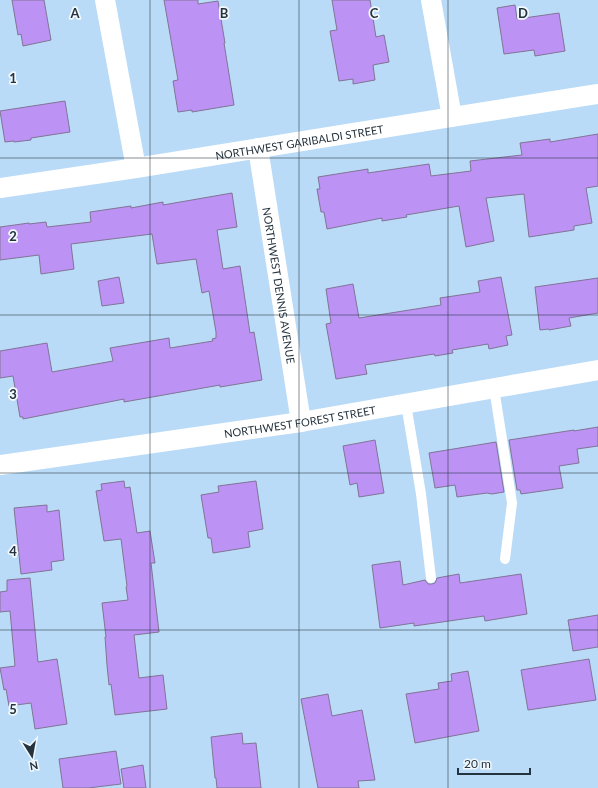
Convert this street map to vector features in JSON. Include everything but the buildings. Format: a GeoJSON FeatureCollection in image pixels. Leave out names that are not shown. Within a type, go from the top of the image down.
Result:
{"type":"FeatureCollection","features":[{"type":"Feature","properties":{"kind":"street"},"geometry":{"type":"LineString","coordinates":[[105,0],[136,168]]}},
{"type":"Feature","properties":{"kind":"street"},"geometry":{"type":"LineString","coordinates":[[431,0],[452,116]]}},
{"type":"Feature","properties":{"kind":"street","name":"NORTHWEST GARIBALDI STREET"},"geometry":{"type":"LineString","coordinates":[[0,188],[136,168],[452,116],[598,94]]}},
{"type":"Feature","properties":{"kind":"street","name":"NORTHWEST DENNIS AVENUE"},"geometry":{"type":"LineString","coordinates":[[258,148],[301,422]]}},
{"type":"Feature","properties":{"kind":"street","name":"NORTHWEST FOREST STREET"},"geometry":{"type":"LineString","coordinates":[[0,465],[301,422],[598,370]]}},
{"type":"Feature","properties":{"kind":"lane"},"geometry":{"type":"LineString","coordinates":[[494,388],[512,503],[505,558]]}},
{"type":"Feature","properties":{"kind":"lane"},"geometry":{"type":"LineString","coordinates":[[406,404],[421,494],[431,578]]}}]}
